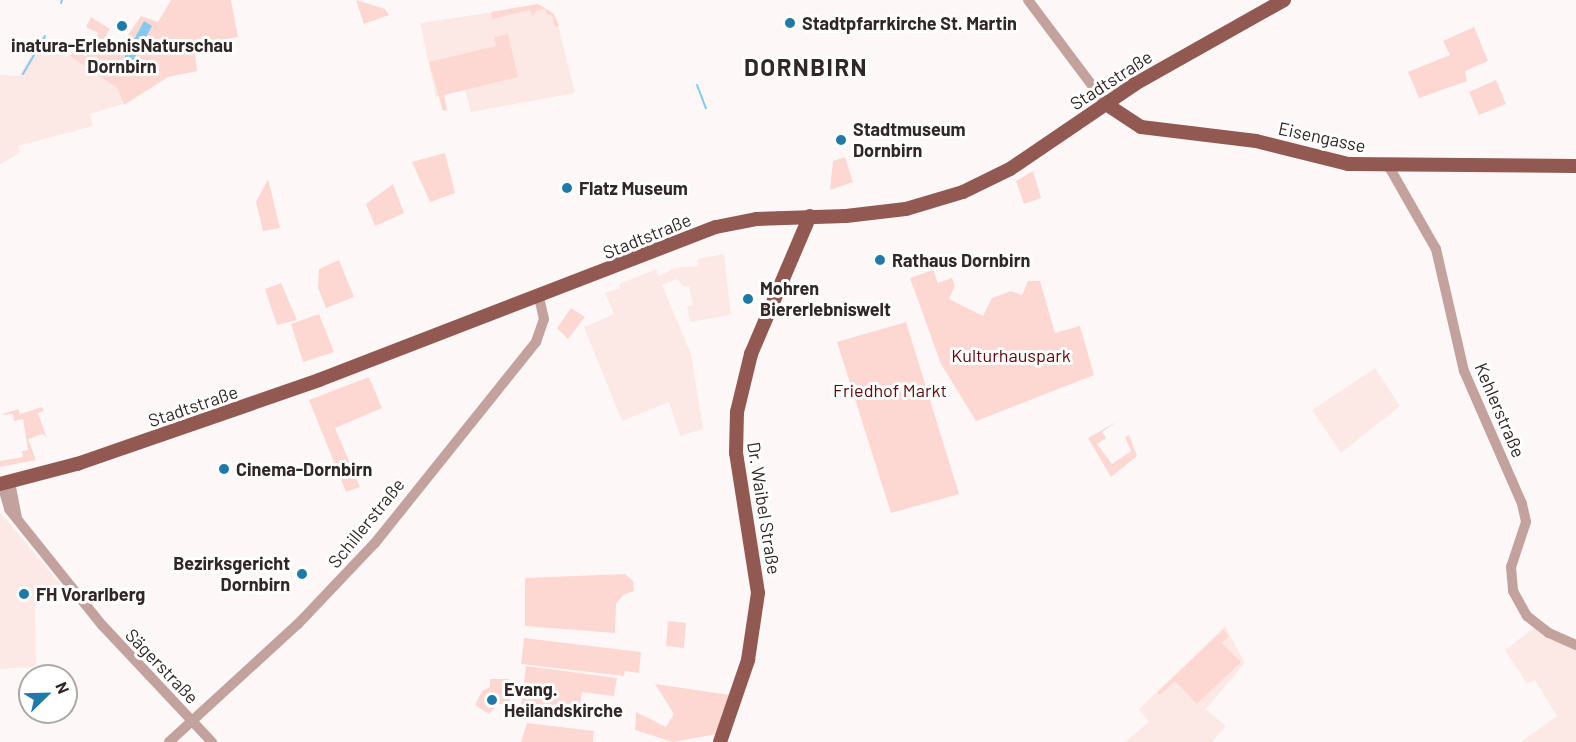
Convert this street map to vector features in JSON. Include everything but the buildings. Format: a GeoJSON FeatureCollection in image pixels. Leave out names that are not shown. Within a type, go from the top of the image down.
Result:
{"type":"FeatureCollection","features":[{"type":"Feature","properties":{"kind":"main road","name":"Stadtstraße"},"geometry":{"type":"LineString","coordinates":[[3,483],[142,442],[536,299],[716,227],[757,219],[906,209],[963,192],[1010,170],[1106,104],[1197,47],[1284,0]]}},
{"type":"Feature","properties":{"kind":"main road","name":"Eisengasse"},"geometry":{"type":"LineString","coordinates":[[1106,104],[1134,125],[1152,130],[1256,141],[1348,164],[1576,166]]}},
{"type":"Feature","properties":{"kind":"main road","name":"Dr. Waibel Straße"},"geometry":{"type":"LineString","coordinates":[[720,742],[748,660],[758,593],[736,453],[737,412],[751,354],[810,216]]}},
{"type":"Feature","properties":{"kind":"street"},"geometry":{"type":"LineString","coordinates":[[1028,0],[1106,104]]}},
{"type":"Feature","properties":{"kind":"street","name":"Kehlerstraße"},"geometry":{"type":"LineString","coordinates":[[1388,165],[1437,249],[1464,371],[1522,504],[1526,522],[1511,567],[1513,591],[1527,616],[1549,633],[1576,645]]}},
{"type":"Feature","properties":{"kind":"street","name":"Schillerstraße"},"geometry":{"type":"LineString","coordinates":[[169,742],[309,613],[375,543],[536,342],[543,326],[536,299]]}},
{"type":"Feature","properties":{"kind":"street","name":"Sägerstraße"},"geometry":{"type":"LineString","coordinates":[[3,483],[7,505],[124,652],[212,742]]}},
{"type":"Feature","properties":{"kind":"shaded area"},"geometry":{"type":"Polygon","coordinates":[[[541,5],[557,20],[575,93],[471,112],[465,90],[436,97],[420,23],[541,5]]]}},
{"type":"Feature","properties":{"kind":"shaded area"},"geometry":{"type":"Polygon","coordinates":[[[43,35],[117,88],[123,104],[90,114],[93,126],[18,146],[20,153],[0,164],[0,75],[19,76],[43,35]]]}},
{"type":"Feature","properties":{"kind":"shaded area"},"geometry":{"type":"Polygon","coordinates":[[[724,254],[731,315],[690,322],[687,306],[693,305],[689,286],[684,287],[677,279],[662,285],[691,354],[703,429],[680,436],[669,402],[622,421],[584,327],[614,314],[605,293],[620,288],[619,284],[656,269],[659,276],[675,268],[698,266],[697,259],[724,254]]]}},
{"type":"Feature","properties":{"kind":"shaded area"},"geometry":{"type":"Polygon","coordinates":[[[1375,368],[1400,406],[1341,453],[1312,410],[1375,368]]]}},
{"type":"Feature","properties":{"kind":"shaded area","name":"FH Vorarlberg"},"geometry":{"type":"Polygon","coordinates":[[[0,512],[60,584],[35,604],[36,664],[18,664],[18,668],[0,669],[0,512]]]}},
{"type":"Feature","properties":{"kind":"shaded area"},"geometry":{"type":"Polygon","coordinates":[[[1225,626],[1245,663],[1206,709],[1226,726],[1212,742],[1125,742],[1149,722],[1139,709],[1225,626]]]}},
{"type":"Feature","properties":{"kind":"shaded area"},"geometry":{"type":"Polygon","coordinates":[[[1534,628],[1576,648],[1576,742],[1521,742],[1557,716],[1535,680],[1527,684],[1505,650],[1534,628]]]}},
{"type":"Feature","properties":{"kind":"green space"},"geometry":{"type":"Polygon","coordinates":[[[171,0],[231,0],[238,37],[194,45],[197,71],[168,77],[124,105],[117,88],[70,56],[74,51],[86,56],[98,33],[86,27],[91,17],[110,29],[102,43],[117,51],[141,16],[158,22],[171,0]]]}},
{"type":"Feature","properties":{"kind":"green space"},"geometry":{"type":"Polygon","coordinates":[[[356,0],[385,9],[389,15],[364,24],[356,0]]]}},
{"type":"Feature","properties":{"kind":"green space"},"geometry":{"type":"Polygon","coordinates":[[[538,4],[554,14],[559,26],[555,27],[552,15],[547,15],[545,9],[536,11],[533,16],[530,10],[492,19],[491,12],[538,4]]]}},
{"type":"Feature","properties":{"kind":"green space"},"geometry":{"type":"Polygon","coordinates":[[[1474,27],[1488,61],[1465,71],[1467,81],[1419,98],[1408,72],[1450,55],[1443,41],[1474,27]]]}},
{"type":"Feature","properties":{"kind":"green space"},"geometry":{"type":"Polygon","coordinates":[[[508,34],[518,77],[444,95],[447,110],[443,111],[429,62],[496,46],[494,37],[508,34]]]}},
{"type":"Feature","properties":{"kind":"green space"},"geometry":{"type":"Polygon","coordinates":[[[1496,80],[1506,104],[1479,115],[1469,92],[1496,80]]]}},
{"type":"Feature","properties":{"kind":"green space"},"geometry":{"type":"Polygon","coordinates":[[[445,153],[455,193],[430,202],[412,162],[445,153]]]}},
{"type":"Feature","properties":{"kind":"green space"},"geometry":{"type":"Polygon","coordinates":[[[845,157],[853,182],[830,190],[833,161],[845,157]]]}},
{"type":"Feature","properties":{"kind":"green space"},"geometry":{"type":"Polygon","coordinates":[[[1033,171],[1041,198],[1024,204],[1016,181],[1033,171]]]}},
{"type":"Feature","properties":{"kind":"green space"},"geometry":{"type":"Polygon","coordinates":[[[268,179],[280,228],[263,231],[256,202],[268,179]]]}},
{"type":"Feature","properties":{"kind":"green space"},"geometry":{"type":"Polygon","coordinates":[[[393,184],[404,213],[375,226],[366,204],[393,184]]]}},
{"type":"Feature","properties":{"kind":"green space"},"geometry":{"type":"Polygon","coordinates":[[[339,260],[354,297],[326,308],[318,288],[319,269],[339,260]]]}},
{"type":"Feature","properties":{"kind":"green space","name":"Kulturhauspark"},"geometry":{"type":"Polygon","coordinates":[[[933,270],[938,283],[952,278],[955,286],[949,299],[983,316],[992,298],[1011,291],[1022,295],[1028,281],[1040,281],[1055,333],[1080,326],[1094,375],[976,421],[941,364],[910,278],[933,270]]]}},
{"type":"Feature","properties":{"kind":"green space"},"geometry":{"type":"Polygon","coordinates":[[[281,283],[297,320],[277,325],[265,289],[281,283]]]}},
{"type":"Feature","properties":{"kind":"green space"},"geometry":{"type":"Polygon","coordinates":[[[571,308],[585,317],[568,339],[557,328],[571,308]]]}},
{"type":"Feature","properties":{"kind":"green space"},"geometry":{"type":"Polygon","coordinates":[[[319,314],[334,352],[303,362],[291,324],[319,314]]]}},
{"type":"Feature","properties":{"kind":"green space","name":"Friedhof Markt"},"geometry":{"type":"Polygon","coordinates":[[[906,322],[959,494],[891,513],[837,342],[906,322]]]}},
{"type":"Feature","properties":{"kind":"green space"},"geometry":{"type":"Polygon","coordinates":[[[369,377],[382,408],[335,428],[360,487],[346,492],[309,400],[369,377]]]}},
{"type":"Feature","properties":{"kind":"green space"},"geometry":{"type":"Polygon","coordinates":[[[42,407],[44,411],[38,413],[47,439],[43,434],[28,439],[36,460],[0,467],[0,461],[23,457],[22,451],[28,450],[23,419],[14,421],[13,414],[0,415],[18,409],[20,414],[42,407]]]}},
{"type":"Feature","properties":{"kind":"green space"},"geometry":{"type":"Polygon","coordinates":[[[1118,421],[1102,432],[1106,438],[1097,444],[1112,464],[1131,451],[1125,437],[1129,435],[1137,456],[1111,477],[1088,438],[1118,421]]]}},
{"type":"Feature","properties":{"kind":"green space"},"geometry":{"type":"Polygon","coordinates":[[[625,574],[633,581],[634,591],[623,595],[616,604],[615,633],[525,626],[525,578],[625,574]]]}},
{"type":"Feature","properties":{"kind":"green space"},"geometry":{"type":"Polygon","coordinates":[[[668,621],[686,623],[684,648],[666,646],[668,621]]]}},
{"type":"Feature","properties":{"kind":"green space"},"geometry":{"type":"Polygon","coordinates":[[[1223,630],[1229,636],[1222,643],[1241,662],[1197,704],[1175,681],[1160,695],[1157,693],[1223,630]]]}},
{"type":"Feature","properties":{"kind":"green space"},"geometry":{"type":"Polygon","coordinates":[[[524,638],[641,652],[639,673],[625,671],[624,676],[521,664],[524,638]]]}},
{"type":"Feature","properties":{"kind":"green space"},"geometry":{"type":"Polygon","coordinates":[[[526,666],[617,678],[614,696],[582,692],[579,711],[553,708],[552,717],[520,713],[526,666]]]}},
{"type":"Feature","properties":{"kind":"green space"},"geometry":{"type":"Polygon","coordinates":[[[490,679],[509,679],[510,704],[498,704],[489,714],[475,705],[482,691],[490,687],[490,679]]]}},
{"type":"Feature","properties":{"kind":"green space"},"geometry":{"type":"Polygon","coordinates":[[[655,684],[730,695],[717,734],[673,742],[635,730],[636,712],[666,727],[674,714],[655,684]]]}},
{"type":"Feature","properties":{"kind":"green space"},"geometry":{"type":"Polygon","coordinates":[[[527,723],[594,731],[593,742],[521,742],[527,723]]]}},
{"type":"Feature","properties":{"kind":"water"},"geometry":{"type":"Polygon","coordinates":[[[144,21],[152,26],[125,76],[117,71],[144,21]]]}},
{"type":"Feature","properties":{"kind":"waterway"},"geometry":{"type":"LineString","coordinates":[[23,74],[45,36]]}},
{"type":"Feature","properties":{"kind":"waterway"},"geometry":{"type":"LineString","coordinates":[[697,85],[706,108]]}},
{"type":"Feature","properties":{"kind":"place","name":"Stadtpfarrkirche St. Martin"},"geometry":{"type":"Point","coordinates":[790,23]}},
{"type":"Feature","properties":{"kind":"place","name":"inatura-ErlebnisNaturschau Dornbirn"},"geometry":{"type":"Point","coordinates":[122,26]}},
{"type":"Feature","properties":{"kind":"place","name":"Stadtmuseum Dornbirn"},"geometry":{"type":"Point","coordinates":[841,140]}},
{"type":"Feature","properties":{"kind":"place","name":"Flatz Museum"},"geometry":{"type":"Point","coordinates":[567,188]}},
{"type":"Feature","properties":{"kind":"place","name":"Rathaus Dornbirn"},"geometry":{"type":"Point","coordinates":[880,260]}},
{"type":"Feature","properties":{"kind":"place","name":"Mohren Biererlebniswelt"},"geometry":{"type":"Point","coordinates":[748,299]}},
{"type":"Feature","properties":{"kind":"place","name":"Cinema-Dornbirn"},"geometry":{"type":"Point","coordinates":[224,469]}},
{"type":"Feature","properties":{"kind":"place","name":"Bezirksgericht Dornbirn"},"geometry":{"type":"Point","coordinates":[302,574]}},
{"type":"Feature","properties":{"kind":"place","name":"FH Vorarlberg"},"geometry":{"type":"Point","coordinates":[24,594]}},
{"type":"Feature","properties":{"kind":"place","name":"Evang. Heilandskirche"},"geometry":{"type":"Point","coordinates":[492,700]}},
{"type":"Feature","properties":{"kind":"district","name":"DORNBIRN"},"geometry":{"type":"Point","coordinates":[806,67]}}]}
